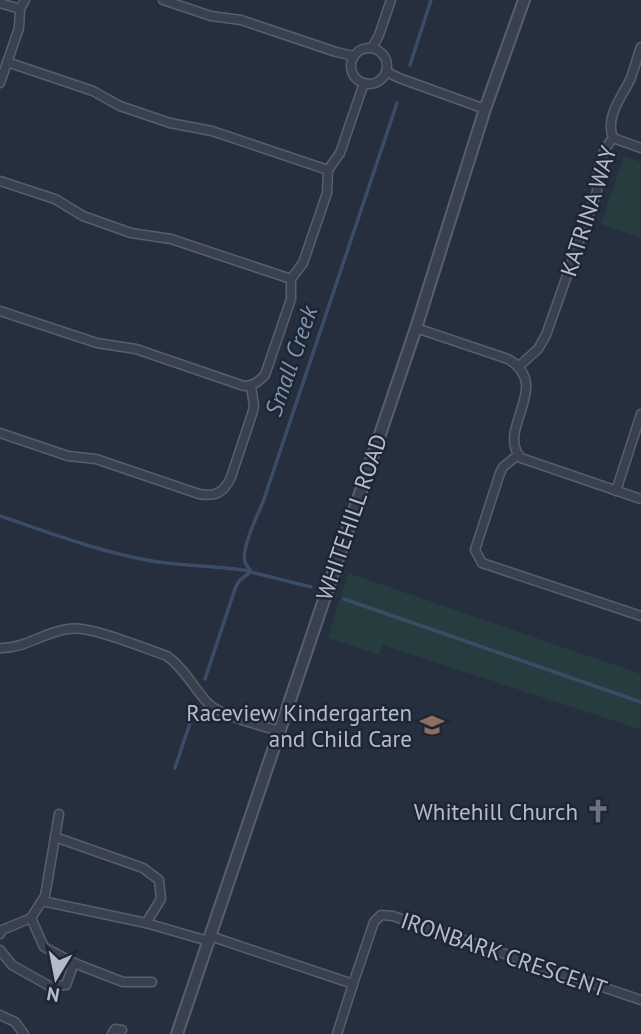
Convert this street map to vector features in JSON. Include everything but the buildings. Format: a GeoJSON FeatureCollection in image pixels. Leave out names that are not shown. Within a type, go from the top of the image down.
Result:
{"type":"FeatureCollection","features":[{"type":"Feature","properties":{"kind":"street"},"geometry":{"type":"LineString","coordinates":[[0,83],[19,28],[20,9],[25,0]]}},
{"type":"Feature","properties":{"kind":"street"},"geometry":{"type":"LineString","coordinates":[[163,0],[211,16],[241,20],[354,56]]}},
{"type":"Feature","properties":{"kind":"street"},"geometry":{"type":"LineString","coordinates":[[372,48],[391,0]]}},
{"type":"Feature","properties":{"kind":"street","name":"WHITEHILL ROAD"},"geometry":{"type":"LineString","coordinates":[[177,1034],[415,328],[485,109],[524,0]]}},
{"type":"Feature","properties":{"kind":"street"},"geometry":{"type":"LineString","coordinates":[[0,3],[20,9]]}},
{"type":"Feature","properties":{"kind":"street","name":"KATRINA WAY"},"geometry":{"type":"LineString","coordinates":[[518,368],[543,343],[597,191],[598,167],[603,150],[613,138],[610,130],[615,105],[630,79],[641,47]]}},
{"type":"Feature","properties":{"kind":"street"},"geometry":{"type":"LineString","coordinates":[[372,48],[383,54],[388,65],[387,72],[376,83],[363,83],[352,73],[354,56],[362,49],[372,48]]}},
{"type":"Feature","properties":{"kind":"street"},"geometry":{"type":"LineString","coordinates":[[7,62],[93,91],[120,106],[157,119],[212,131],[328,170]]}},
{"type":"Feature","properties":{"kind":"street"},"geometry":{"type":"LineString","coordinates":[[387,72],[485,109]]}},
{"type":"Feature","properties":{"kind":"street"},"geometry":{"type":"LineString","coordinates":[[0,311],[97,343],[136,349],[244,386],[251,386],[265,375],[290,299],[291,279],[303,263],[327,193],[328,170],[340,153],[363,83]]}},
{"type":"Feature","properties":{"kind":"street"},"geometry":{"type":"LineString","coordinates":[[613,138],[641,148]]}},
{"type":"Feature","properties":{"kind":"street"},"geometry":{"type":"LineString","coordinates":[[0,181],[55,199],[83,216],[119,229],[171,239],[291,279]]}},
{"type":"Feature","properties":{"kind":"street"},"geometry":{"type":"LineString","coordinates":[[415,328],[508,359],[518,368],[527,390],[514,435],[514,448],[518,455],[527,461],[641,499]]}},
{"type":"Feature","properties":{"kind":"street"},"geometry":{"type":"LineString","coordinates":[[0,433],[68,456],[96,459],[207,495],[222,491],[231,477],[253,411],[251,386]]}},
{"type":"Feature","properties":{"kind":"street"},"geometry":{"type":"LineString","coordinates":[[615,491],[641,414]]}},
{"type":"Feature","properties":{"kind":"street"},"geometry":{"type":"LineString","coordinates":[[518,455],[508,461],[500,473],[475,550],[482,563],[641,616]]}},
{"type":"Feature","properties":{"kind":"street"},"geometry":{"type":"LineString","coordinates":[[0,648],[11,648],[65,629],[81,627],[167,656],[177,663],[207,703],[217,710],[279,731]]}},
{"type":"Feature","properties":{"kind":"street"},"geometry":{"type":"LineString","coordinates":[[0,934],[2,930],[32,918],[45,896],[59,814]]}},
{"type":"Feature","properties":{"kind":"street"},"geometry":{"type":"LineString","coordinates":[[55,836],[143,869],[159,880],[160,899],[146,923]]}},
{"type":"Feature","properties":{"kind":"street"},"geometry":{"type":"LineString","coordinates":[[42,901],[209,939],[353,984],[337,1034]]}},
{"type":"Feature","properties":{"kind":"street","name":"IRONBARK CRESCENT"},"geometry":{"type":"LineString","coordinates":[[353,984],[374,922],[381,915],[393,916],[641,1000]]}},
{"type":"Feature","properties":{"kind":"street"},"geometry":{"type":"LineString","coordinates":[[32,918],[44,947],[74,963],[122,982],[152,982]]}},
{"type":"Feature","properties":{"kind":"street"},"geometry":{"type":"LineString","coordinates":[[0,950],[12,965],[51,986],[66,985],[74,963]]}},
{"type":"Feature","properties":{"kind":"street"},"geometry":{"type":"LineString","coordinates":[[0,1015],[15,1022],[24,1034]]}},
{"type":"Feature","properties":{"kind":"street"},"geometry":{"type":"LineString","coordinates":[[112,1034],[115,1029],[122,1030]]}},
{"type":"Feature","properties":{"kind":"green space"},"geometry":{"type":"Polygon","coordinates":[[[624,156],[641,162],[641,238],[601,224],[624,156]]]}},
{"type":"Feature","properties":{"kind":"green space"},"geometry":{"type":"Polygon","coordinates":[[[348,573],[641,674],[641,730],[383,645],[379,655],[328,638],[348,573]]]}},
{"type":"Feature","properties":{"kind":"waterway","name":"Small Creek"},"geometry":{"type":"LineString","coordinates":[[410,65],[431,0]]}},
{"type":"Feature","properties":{"kind":"waterway","name":"Small Creek"},"geometry":{"type":"LineString","coordinates":[[311,587],[251,572],[245,562],[245,548],[263,502],[397,103]]}},
{"type":"Feature","properties":{"kind":"waterway"},"geometry":{"type":"LineString","coordinates":[[0,516],[113,553],[164,563],[250,571]]}},
{"type":"Feature","properties":{"kind":"waterway"},"geometry":{"type":"LineString","coordinates":[[205,679],[236,586],[249,573]]}},
{"type":"Feature","properties":{"kind":"waterway","name":"Small Creek"},"geometry":{"type":"LineString","coordinates":[[344,599],[641,702]]}},
{"type":"Feature","properties":{"kind":"waterway"},"geometry":{"type":"LineString","coordinates":[[175,768],[190,723]]}},
{"type":"Feature","properties":{"kind":"place","name":"Raceview Kindergarten and Child Care"},"geometry":{"type":"Point","coordinates":[432,725]}},
{"type":"Feature","properties":{"kind":"place","name":"Whitehill Church"},"geometry":{"type":"Point","coordinates":[598,811]}}]}
